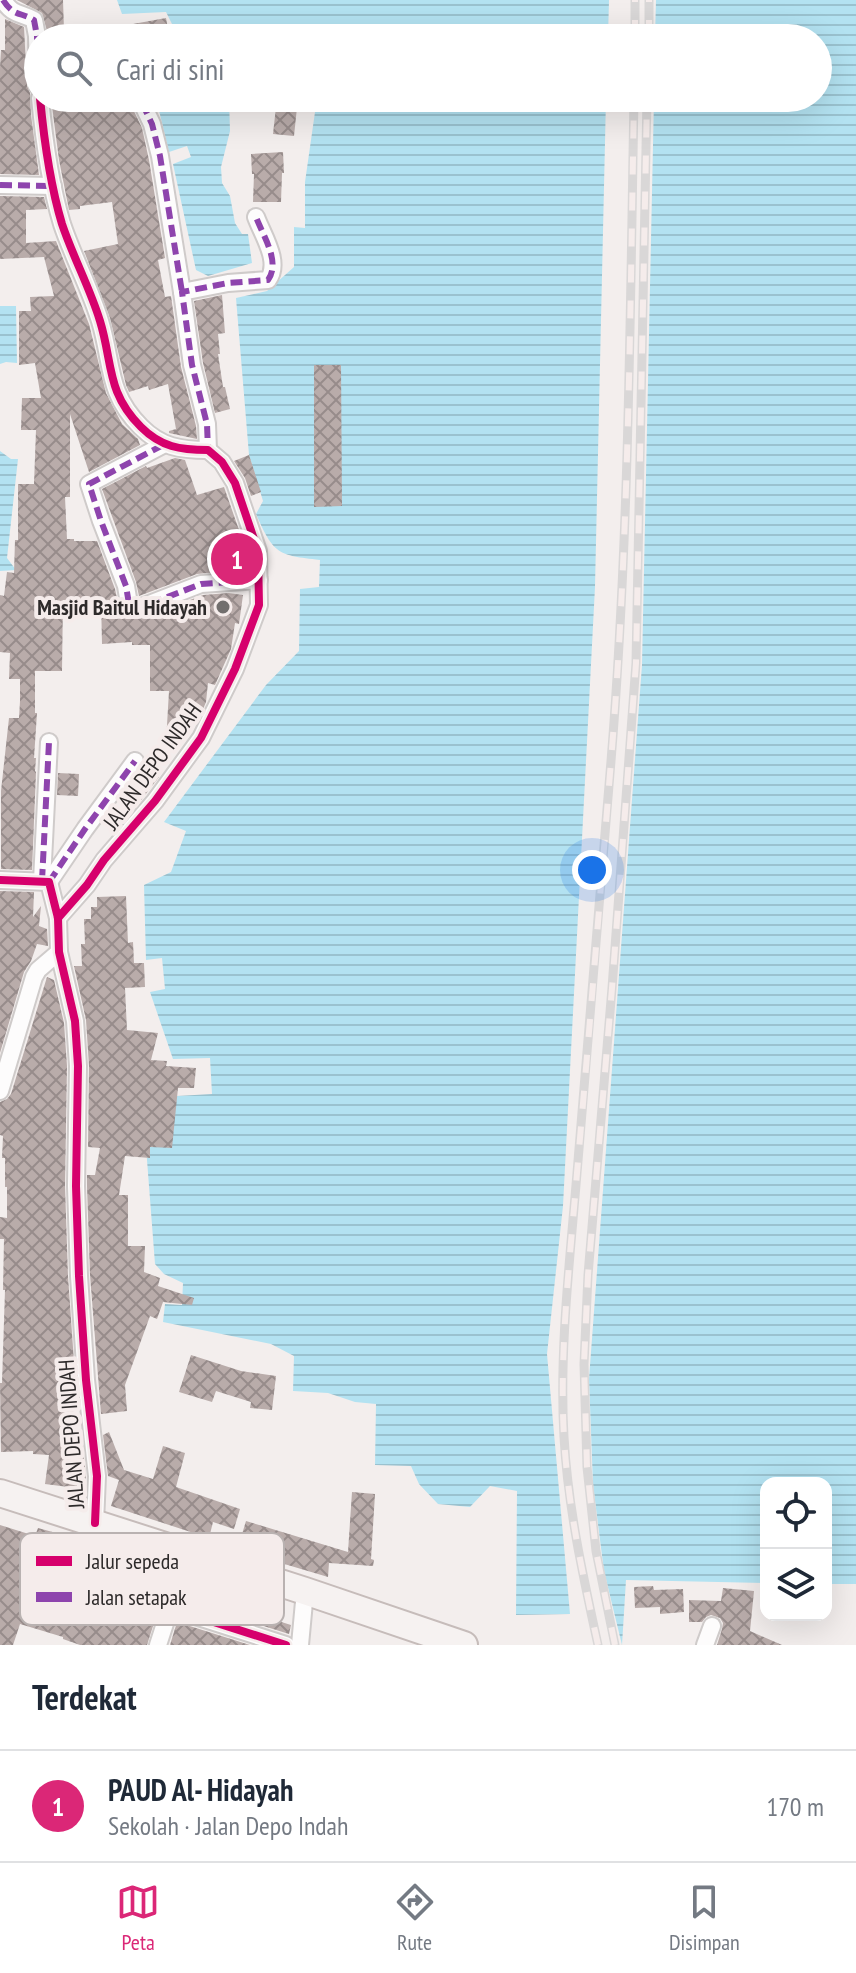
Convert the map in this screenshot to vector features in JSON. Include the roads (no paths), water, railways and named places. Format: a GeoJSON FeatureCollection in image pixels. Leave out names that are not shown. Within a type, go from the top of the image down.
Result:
{"type":"FeatureCollection","features":[{"type":"Feature","properties":{"kind":"main road"},"geometry":{"type":"LineString","coordinates":[[0,1493],[127,1533]]}},
{"type":"Feature","properties":{"kind":"main road"},"geometry":{"type":"LineString","coordinates":[[284,1584],[464,1645]]}},
{"type":"Feature","properties":{"kind":"street"},"geometry":{"type":"LineString","coordinates":[[3,0],[14,13],[34,20],[35,24]]}},
{"type":"Feature","properties":{"kind":"street"},"geometry":{"type":"LineString","coordinates":[[42,112],[53,186],[63,226],[101,325],[119,399],[140,426],[163,445],[208,450],[207,424],[192,365],[160,156],[146,112]]}},
{"type":"Feature","properties":{"kind":"street"},"geometry":{"type":"LineString","coordinates":[[0,185],[53,186]]}},
{"type":"Feature","properties":{"kind":"street"},"geometry":{"type":"LineString","coordinates":[[182,292],[228,283],[268,280],[274,263],[256,217]]}},
{"type":"Feature","properties":{"kind":"street"},"geometry":{"type":"LineString","coordinates":[[163,445],[89,484],[126,586],[129,604],[139,608],[201,584],[259,580]]}},
{"type":"Feature","properties":{"kind":"street","name":"JALAN DEPO INDAH"},"geometry":{"type":"LineString","coordinates":[[95,1523],[97,1476],[80,1297],[74,1013],[59,952],[58,918],[155,801],[201,738],[240,657],[259,605],[258,551],[235,483],[222,462],[208,450]]}},
{"type":"Feature","properties":{"kind":"street"},"geometry":{"type":"LineString","coordinates":[[49,742],[46,882],[58,918]]}},
{"type":"Feature","properties":{"kind":"street"},"geometry":{"type":"LineString","coordinates":[[46,882],[135,761]]}},
{"type":"Feature","properties":{"kind":"street"},"geometry":{"type":"LineString","coordinates":[[0,880],[46,882]]}},
{"type":"Feature","properties":{"kind":"street"},"geometry":{"type":"LineString","coordinates":[[0,1091],[34,977],[59,952]]}},
{"type":"Feature","properties":{"kind":"street"},"geometry":{"type":"LineString","coordinates":[[300,1645],[305,1591]]}},
{"type":"Feature","properties":{"kind":"street"},"geometry":{"type":"LineString","coordinates":[[158,1645],[164,1625]]}},
{"type":"Feature","properties":{"kind":"street"},"geometry":{"type":"LineString","coordinates":[[223,1625],[286,1645]]}},
{"type":"Feature","properties":{"kind":"street"},"geometry":{"type":"LineString","coordinates":[[705,1645],[712,1626]]}},
{"type":"Feature","properties":{"kind":"water"},"geometry":{"type":"Polygon","coordinates":[[[117,0],[609,0],[608,24],[172,24],[166,12],[122,14],[117,0]]]}},
{"type":"Feature","properties":{"kind":"water"},"geometry":{"type":"Polygon","coordinates":[[[656,0],[856,0],[856,1584],[832,1584],[832,1477],[760,1477],[760,1583],[626,1580],[622,1645],[604,1571],[593,1485],[589,1379],[642,665],[654,112],[832,112],[832,24],[655,24],[656,0]]]}},
{"type":"Feature","properties":{"kind":"water"},"geometry":{"type":"Polygon","coordinates":[[[159,112],[229,112],[230,131],[221,167],[222,183],[230,196],[235,223],[242,234],[248,234],[252,263],[208,276],[196,270],[173,164],[191,157],[187,146],[169,152],[159,112]]]}},
{"type":"Feature","properties":{"kind":"water"},"geometry":{"type":"Polygon","coordinates":[[[315,112],[606,112],[595,587],[563,1206],[547,1354],[570,1614],[516,1615],[517,1491],[490,1486],[470,1507],[438,1504],[419,1484],[411,1466],[375,1465],[376,1404],[355,1402],[328,1393],[293,1391],[294,1356],[271,1344],[163,1322],[165,1304],[182,1305],[183,1283],[164,1274],[155,1264],[146,1147],[177,1096],[212,1094],[210,1058],[173,1059],[150,992],[165,989],[162,958],[146,960],[144,885],[171,872],[186,831],[164,822],[266,685],[299,651],[300,589],[319,587],[320,560],[279,550],[268,538],[256,514],[263,501],[249,455],[236,298],[267,291],[294,267],[294,227],[305,228],[305,182],[315,112]]]}},
{"type":"Feature","properties":{"kind":"water"},"geometry":{"type":"Polygon","coordinates":[[[0,306],[16,306],[17,363],[0,364],[0,306]]]}},
{"type":"Feature","properties":{"kind":"water"},"geometry":{"type":"Polygon","coordinates":[[[0,451],[11,459],[18,459],[7,558],[16,570],[0,571],[0,451]]]}},
{"type":"Feature","properties":{"kind":"railway"},"geometry":{"type":"LineString","coordinates":[[635,0],[635,24]]}},
{"type":"Feature","properties":{"kind":"railway"},"geometry":{"type":"LineString","coordinates":[[649,0],[649,24]]}},
{"type":"Feature","properties":{"kind":"railway"},"geometry":{"type":"LineString","coordinates":[[598,1645],[569,1490],[563,1372],[568,1272],[622,595],[634,112]]}},
{"type":"Feature","properties":{"kind":"railway"},"geometry":{"type":"LineString","coordinates":[[615,1645],[596,1551],[587,1467],[584,1364],[588,1275],[636,663],[647,112]]}},
{"type":"Feature","properties":{"kind":"place","name":"PAUD Al- Hidayah"},"geometry":{"type":"Point","coordinates":[237,559]}},
{"type":"Feature","properties":{"kind":"place","name":"Masjid Baitul Hidayah"},"geometry":{"type":"Point","coordinates":[223,607]}}]}
